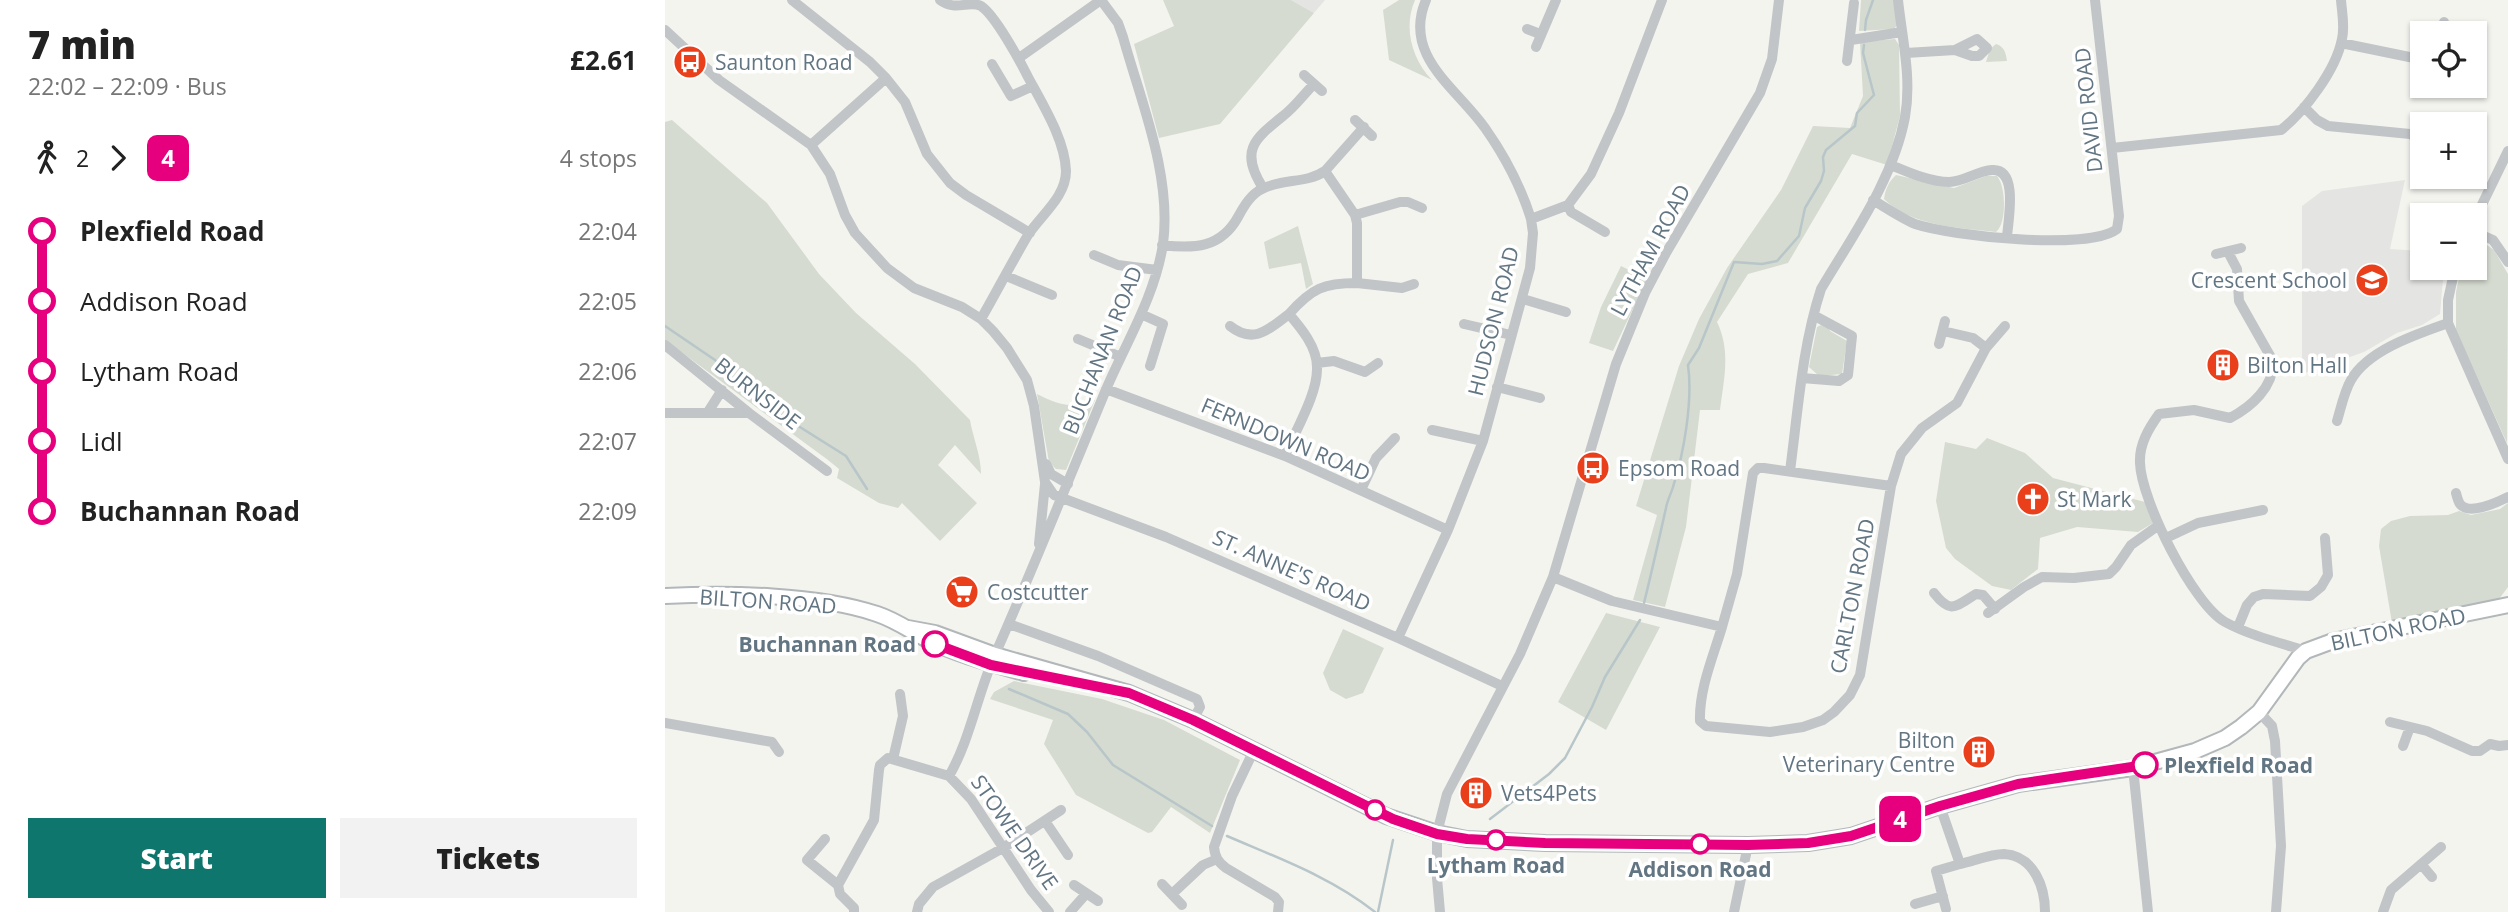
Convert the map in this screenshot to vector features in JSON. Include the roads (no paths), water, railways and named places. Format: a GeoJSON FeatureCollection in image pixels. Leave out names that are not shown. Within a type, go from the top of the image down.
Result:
{"type":"FeatureCollection","features":[{"type":"Feature","properties":{"kind":"main road","name":"BILTON ROAD"},"geometry":{"type":"LineString","coordinates":[[665,596],[791,599],[876,614],[935,644],[1129,693],[1193,720],[1386,816],[1437,834],[1467,839],[1545,843],[1748,845],[1808,843],[1851,836],[1940,806],[2018,784],[2133,768],[2195,751],[2225,738],[2259,712],[2306,651],[2333,641],[2508,605]]}},
{"type":"Feature","properties":{"kind":"main road","name":"BILTON ROAD"},"geometry":{"type":"LineString","coordinates":[[908,628],[935,633],[993,660]]}},
{"type":"Feature","properties":{"kind":"street"},"geometry":{"type":"LineString","coordinates":[[792,0],[886,78],[905,102],[927,154],[950,183],[1030,233]]}},
{"type":"Feature","properties":{"kind":"street"},"geometry":{"type":"LineString","coordinates":[[940,0],[954,7],[976,4],[983,7],[1019,58],[1058,138],[1065,161],[1065,182],[1030,233],[981,319]]}},
{"type":"Feature","properties":{"kind":"street"},"geometry":{"type":"LineString","coordinates":[[1019,58],[1101,0]]}},
{"type":"Feature","properties":{"kind":"street","name":"BUCHANAN ROAD"},"geometry":{"type":"LineString","coordinates":[[949,776],[958,761],[993,660],[1106,389],[1141,314],[1163,245],[1164,207],[1152,141],[1118,23],[1101,0]]}},
{"type":"Feature","properties":{"kind":"street","name":"HUDSON ROAD"},"geometry":{"type":"LineString","coordinates":[[1398,638],[1448,530],[1483,442],[1523,299],[1533,233],[1531,219],[1518,184],[1487,131],[1431,64],[1419,31],[1420,13],[1426,0]]}},
{"type":"Feature","properties":{"kind":"street"},"geometry":{"type":"LineString","coordinates":[[1537,47],[1556,0]]}},
{"type":"Feature","properties":{"kind":"street"},"geometry":{"type":"LineString","coordinates":[[1531,219],[1568,205],[1591,174],[1619,113],[1661,0]]}},
{"type":"Feature","properties":{"kind":"street","name":"LYTHAM ROAD"},"geometry":{"type":"LineString","coordinates":[[1440,912],[1437,834],[1447,794],[1535,622],[1553,577],[1620,351],[1644,293],[1761,93],[1772,59],[1779,0]]}},
{"type":"Feature","properties":{"kind":"street"},"geometry":{"type":"LineString","coordinates":[[1790,471],[1802,378],[1821,289],[1891,165],[1905,116],[1906,53],[1898,0]]}},
{"type":"Feature","properties":{"kind":"street","name":"DAVID ROAD"},"geometry":{"type":"LineString","coordinates":[[2007,237],[2067,241],[2111,233],[2117,229],[2119,216],[2095,0]]}},
{"type":"Feature","properties":{"kind":"street"},"geometry":{"type":"LineString","coordinates":[[2112,148],[2281,130],[2304,107],[2327,75],[2341,43],[2341,0]]}},
{"type":"Feature","properties":{"kind":"street"},"geometry":{"type":"LineString","coordinates":[[1847,61],[1854,3]]}},
{"type":"Feature","properties":{"kind":"street"},"geometry":{"type":"LineString","coordinates":[[1527,29],[1540,34]]}},
{"type":"Feature","properties":{"kind":"street"},"geometry":{"type":"LineString","coordinates":[[665,30],[719,80],[811,145],[830,174],[845,215],[866,248],[887,268],[914,288],[962,307],[981,319],[1007,348],[1027,380],[1043,458],[1045,482],[1038,554]]}},
{"type":"Feature","properties":{"kind":"street"},"geometry":{"type":"LineString","coordinates":[[1851,40],[1902,32]]}},
{"type":"Feature","properties":{"kind":"street"},"geometry":{"type":"LineString","coordinates":[[2341,43],[2410,57]]}},
{"type":"Feature","properties":{"kind":"street"},"geometry":{"type":"LineString","coordinates":[[1906,53],[1955,50]]}},
{"type":"Feature","properties":{"kind":"street"},"geometry":{"type":"LineString","coordinates":[[992,64],[1011,96],[1033,86]]}},
{"type":"Feature","properties":{"kind":"street"},"geometry":{"type":"LineString","coordinates":[[1263,188],[1251,161],[1254,143],[1264,130],[1318,87],[1304,75]]}},
{"type":"Feature","properties":{"kind":"street"},"geometry":{"type":"LineString","coordinates":[[811,145],[886,78]]}},
{"type":"Feature","properties":{"kind":"street"},"geometry":{"type":"LineString","coordinates":[[2304,107],[2328,126],[2410,134]]}},
{"type":"Feature","properties":{"kind":"street"},"geometry":{"type":"LineString","coordinates":[[1163,245],[1191,248],[1221,238],[1248,200],[1263,188],[1309,179],[1325,171],[1364,128]]}},
{"type":"Feature","properties":{"kind":"street"},"geometry":{"type":"LineString","coordinates":[[2483,203],[2508,151]]}},
{"type":"Feature","properties":{"kind":"street"},"geometry":{"type":"LineString","coordinates":[[1873,200],[1913,223],[1978,235],[2007,237],[2010,199],[2008,181],[2001,172],[1993,170],[1948,182],[1891,165]]}},
{"type":"Feature","properties":{"kind":"street"},"geometry":{"type":"LineString","coordinates":[[1325,171],[1355,215],[1357,282]]}},
{"type":"Feature","properties":{"kind":"street"},"geometry":{"type":"LineString","coordinates":[[1355,215],[1400,202],[1417,203]]}},
{"type":"Feature","properties":{"kind":"street"},"geometry":{"type":"LineString","coordinates":[[1568,205],[1571,212],[1605,232]]}},
{"type":"Feature","properties":{"kind":"street"},"geometry":{"type":"LineString","coordinates":[[2487,237],[2507,255]]}},
{"type":"Feature","properties":{"kind":"street"},"geometry":{"type":"LineString","coordinates":[[2216,254],[2241,248]]}},
{"type":"Feature","properties":{"kind":"street"},"geometry":{"type":"LineString","coordinates":[[2228,252],[2237,269],[2239,301],[2273,360],[2263,393],[2233,417],[2189,410],[2162,412],[2157,415],[2143,441],[2139,460],[2141,473],[2159,525],[2198,595],[2224,621],[2306,651]]}},
{"type":"Feature","properties":{"kind":"street"},"geometry":{"type":"LineString","coordinates":[[1094,256],[1118,265],[1157,270]]}},
{"type":"Feature","properties":{"kind":"street"},"geometry":{"type":"LineString","coordinates":[[1006,276],[1052,295]]}},
{"type":"Feature","properties":{"kind":"street"},"geometry":{"type":"LineString","coordinates":[[2452,280],[2448,323],[2508,459]]}},
{"type":"Feature","properties":{"kind":"street"},"geometry":{"type":"LineString","coordinates":[[1234,334],[1261,333],[1289,314],[1304,297],[1319,287],[1357,282],[1402,288],[1414,284]]}},
{"type":"Feature","properties":{"kind":"street"},"geometry":{"type":"LineString","coordinates":[[1402,288],[1405,300]]}},
{"type":"Feature","properties":{"kind":"street"},"geometry":{"type":"LineString","coordinates":[[1523,299],[1566,312]]}},
{"type":"Feature","properties":{"kind":"street"},"geometry":{"type":"LineString","coordinates":[[1141,314],[1163,324],[1150,366]]}},
{"type":"Feature","properties":{"kind":"street"},"geometry":{"type":"LineString","coordinates":[[1285,456],[1312,393],[1317,363],[1304,332],[1289,314]]}},
{"type":"Feature","properties":{"kind":"street"},"geometry":{"type":"LineString","coordinates":[[1802,378],[1839,382],[1848,375],[1852,336],[1815,316]]}},
{"type":"Feature","properties":{"kind":"street"},"geometry":{"type":"LineString","coordinates":[[2337,421],[2351,380],[2362,365],[2409,338],[2448,323]]}},
{"type":"Feature","properties":{"kind":"street"},"geometry":{"type":"LineString","coordinates":[[1464,324],[1511,335]]}},
{"type":"Feature","properties":{"kind":"street"},"geometry":{"type":"LineString","coordinates":[[1940,344],[1944,326],[1973,338],[1986,348]]}},
{"type":"Feature","properties":{"kind":"street","name":"CARLTON ROAD"},"geometry":{"type":"LineString","coordinates":[[1722,627],[1706,680],[1700,712],[1700,721],[1706,726],[1770,732],[1791,730],[1823,720],[1843,705],[1860,675],[1891,486],[1901,454],[1922,428],[1957,403],[1986,348],[2005,326]]}},
{"type":"Feature","properties":{"kind":"street"},"geometry":{"type":"LineString","coordinates":[[1078,339],[1121,357]]}},
{"type":"Feature","properties":{"kind":"street","name":"BURNSIDE"},"geometry":{"type":"LineString","coordinates":[[665,345],[749,413],[827,471]]}},
{"type":"Feature","properties":{"kind":"street"},"geometry":{"type":"LineString","coordinates":[[1317,363],[1343,363],[1371,376],[1378,363]]}},
{"type":"Feature","properties":{"kind":"street"},"geometry":{"type":"LineString","coordinates":[[1497,387],[1534,393]]}},
{"type":"Feature","properties":{"kind":"street","name":"FERNDOWN ROAD"},"geometry":{"type":"LineString","coordinates":[[1106,389],[1285,456],[1448,530]]}},
{"type":"Feature","properties":{"kind":"street"},"geometry":{"type":"LineString","coordinates":[[708,412],[722,390]]}},
{"type":"Feature","properties":{"kind":"street"},"geometry":{"type":"LineString","coordinates":[[665,413],[749,413]]}},
{"type":"Feature","properties":{"kind":"street"},"geometry":{"type":"LineString","coordinates":[[1429,429],[1483,442]]}},
{"type":"Feature","properties":{"kind":"street"},"geometry":{"type":"LineString","coordinates":[[1361,491],[1376,458],[1396,437]]}},
{"type":"Feature","properties":{"kind":"street"},"geometry":{"type":"LineString","coordinates":[[1043,458],[1051,474],[1068,484]]}},
{"type":"Feature","properties":{"kind":"street"},"geometry":{"type":"LineString","coordinates":[[1553,577],[1623,605],[1722,627],[1737,574],[1753,473],[1758,468],[1891,486]]}},
{"type":"Feature","properties":{"kind":"street"},"geometry":{"type":"LineString","coordinates":[[1045,482],[1054,495],[1062,499]]}},
{"type":"Feature","properties":{"kind":"street"},"geometry":{"type":"LineString","coordinates":[[2456,493],[2460,504],[2465,507],[2485,508],[2508,497]]}},
{"type":"Feature","properties":{"kind":"street"},"geometry":{"type":"LineString","coordinates":[[2249,497],[2250,510]]}},
{"type":"Feature","properties":{"kind":"street","name":"ST. ANNE'S ROAD"},"geometry":{"type":"LineString","coordinates":[[1062,499],[1166,537],[1502,686]]}},
{"type":"Feature","properties":{"kind":"street"},"geometry":{"type":"LineString","coordinates":[[2166,538],[2198,523],[2250,510],[2263,510]]}},
{"type":"Feature","properties":{"kind":"street"},"geometry":{"type":"LineString","coordinates":[[1934,593],[1946,606],[1952,607],[1976,594],[1983,595],[1991,611],[2042,577],[2074,578],[2109,574],[2131,545],[2159,525]]}},
{"type":"Feature","properties":{"kind":"street"},"geometry":{"type":"LineString","coordinates":[[2238,627],[2247,605],[2254,597],[2263,594],[2310,596],[2321,587],[2328,575],[2325,538]]}},
{"type":"Feature","properties":{"kind":"street"},"geometry":{"type":"LineString","coordinates":[[1009,624],[1098,656],[1197,699],[1200,707],[1193,720]]}},
{"type":"Feature","properties":{"kind":"street"},"geometry":{"type":"LineString","coordinates":[[2279,643],[2293,665]]}},
{"type":"Feature","properties":{"kind":"street"},"geometry":{"type":"LineString","coordinates":[[893,759],[903,716],[900,694]]}},
{"type":"Feature","properties":{"kind":"street"},"geometry":{"type":"LineString","coordinates":[[2259,712],[2271,726],[2275,741],[2281,846],[2276,912]]}},
{"type":"Feature","properties":{"kind":"street"},"geometry":{"type":"LineString","coordinates":[[2390,722],[2437,734],[2472,751],[2480,751],[2490,744],[2508,746]]}},
{"type":"Feature","properties":{"kind":"street"},"geometry":{"type":"LineString","coordinates":[[665,723],[772,742],[779,752]]}},
{"type":"Feature","properties":{"kind":"street"},"geometry":{"type":"LineString","coordinates":[[2403,746],[2410,727]]}},
{"type":"Feature","properties":{"kind":"street"},"geometry":{"type":"LineString","coordinates":[[1254,750],[1232,796],[1214,847],[1217,859],[1226,868],[1275,897],[1279,902],[1277,912]]}},
{"type":"Feature","properties":{"kind":"street"},"geometry":{"type":"LineString","coordinates":[[838,885],[874,820],[880,765],[888,758],[949,776]]}},
{"type":"Feature","properties":{"kind":"street"},"geometry":{"type":"LineString","coordinates":[[2133,768],[2148,912]]}},
{"type":"Feature","properties":{"kind":"street","name":"STOWE DRIVE"},"geometry":{"type":"LineString","coordinates":[[949,776],[971,799],[1031,890],[1049,912]]}},
{"type":"Feature","properties":{"kind":"street"},"geometry":{"type":"LineString","coordinates":[[1940,806],[1960,864]]}},
{"type":"Feature","properties":{"kind":"street"},"geometry":{"type":"LineString","coordinates":[[917,912],[919,904],[933,887],[1003,848],[1061,810]]}},
{"type":"Feature","properties":{"kind":"street"},"geometry":{"type":"LineString","coordinates":[[1045,821],[1069,855]]}},
{"type":"Feature","properties":{"kind":"street"},"geometry":{"type":"LineString","coordinates":[[825,839],[807,860],[838,885],[840,894],[854,908],[854,912]]}},
{"type":"Feature","properties":{"kind":"street"},"geometry":{"type":"LineString","coordinates":[[1737,911],[1748,845]]}},
{"type":"Feature","properties":{"kind":"street"},"geometry":{"type":"LineString","coordinates":[[2383,912],[2391,890],[2441,847]]}},
{"type":"Feature","properties":{"kind":"street"},"geometry":{"type":"LineString","coordinates":[[1946,909],[1937,871],[1998,855],[2011,855],[2030,867],[2040,880],[2045,912]]}},
{"type":"Feature","properties":{"kind":"street"},"geometry":{"type":"LineString","coordinates":[[1172,894],[1203,865],[1217,859]]}},
{"type":"Feature","properties":{"kind":"street"},"geometry":{"type":"LineString","coordinates":[[2421,864],[2433,877]]}},
{"type":"Feature","properties":{"kind":"street"},"geometry":{"type":"LineString","coordinates":[[1162,884],[1182,905]]}},
{"type":"Feature","properties":{"kind":"street"},"geometry":{"type":"LineString","coordinates":[[1074,885],[1097,901]]}},
{"type":"Feature","properties":{"kind":"street"},"geometry":{"type":"LineString","coordinates":[[1070,912],[1086,894]]}},
{"type":"Feature","properties":{"kind":"street"},"geometry":{"type":"LineString","coordinates":[[1915,904],[1943,896]]}},
{"type":"Feature","properties":{"kind":"waterway"},"geometry":{"type":"LineString","coordinates":[[1865,30],[1873,0]]}},
{"type":"Feature","properties":{"kind":"waterway"},"geometry":{"type":"LineString","coordinates":[[1644,603],[1684,443],[1689,394],[1688,365],[1699,348],[1734,262],[1762,264],[1777,261],[1799,236],[1805,208],[1821,181],[1826,150],[1855,126],[1857,113],[1874,95],[1863,53],[1864,45]]}},
{"type":"Feature","properties":{"kind":"waterway"},"geometry":{"type":"LineString","coordinates":[[665,326],[715,360],[749,395],[846,456],[867,489]]}},
{"type":"Feature","properties":{"kind":"waterway"},"geometry":{"type":"LineString","coordinates":[[1490,819],[1549,774],[1565,758],[1605,677],[1640,620]]}},
{"type":"Feature","properties":{"kind":"waterway"},"geometry":{"type":"LineString","coordinates":[[1009,689],[1068,714],[1087,732],[1113,765],[1212,826]]}},
{"type":"Feature","properties":{"kind":"waterway"},"geometry":{"type":"LineString","coordinates":[[1227,836],[1322,878],[1375,912]]}},
{"type":"Feature","properties":{"kind":"waterway"},"geometry":{"type":"LineString","coordinates":[[1378,912],[1393,840]]}},
{"type":"Feature","properties":{"kind":"place","name":"Saunton Road"},"geometry":{"type":"Point","coordinates":[690,62]}},
{"type":"Feature","properties":{"kind":"place","name":"Crescent School"},"geometry":{"type":"Point","coordinates":[2372,280]}},
{"type":"Feature","properties":{"kind":"place","name":"Bilton Hall"},"geometry":{"type":"Point","coordinates":[2223,365]}},
{"type":"Feature","properties":{"kind":"place","name":"Epsom Road"},"geometry":{"type":"Point","coordinates":[1593,468]}},
{"type":"Feature","properties":{"kind":"place","name":"St Mark"},"geometry":{"type":"Point","coordinates":[2033,499]}},
{"type":"Feature","properties":{"kind":"place","name":"Costcutter"},"geometry":{"type":"Point","coordinates":[962,592]}},
{"type":"Feature","properties":{"kind":"place","name":"Buchannan Road"},"geometry":{"type":"Point","coordinates":[935,644]}},
{"type":"Feature","properties":{"kind":"place","name":"Bilton Veterinary Centre"},"geometry":{"type":"Point","coordinates":[1979,752]}},
{"type":"Feature","properties":{"kind":"place","name":"Plexfield Road"},"geometry":{"type":"Point","coordinates":[2145,765]}},
{"type":"Feature","properties":{"kind":"place","name":"Vets4Pets"},"geometry":{"type":"Point","coordinates":[1476,793]}},
{"type":"Feature","properties":{"kind":"place","name":"Lytham Road"},"geometry":{"type":"Point","coordinates":[1496,840]}},
{"type":"Feature","properties":{"kind":"place","name":"Addison Road"},"geometry":{"type":"Point","coordinates":[1700,844]}}]}
